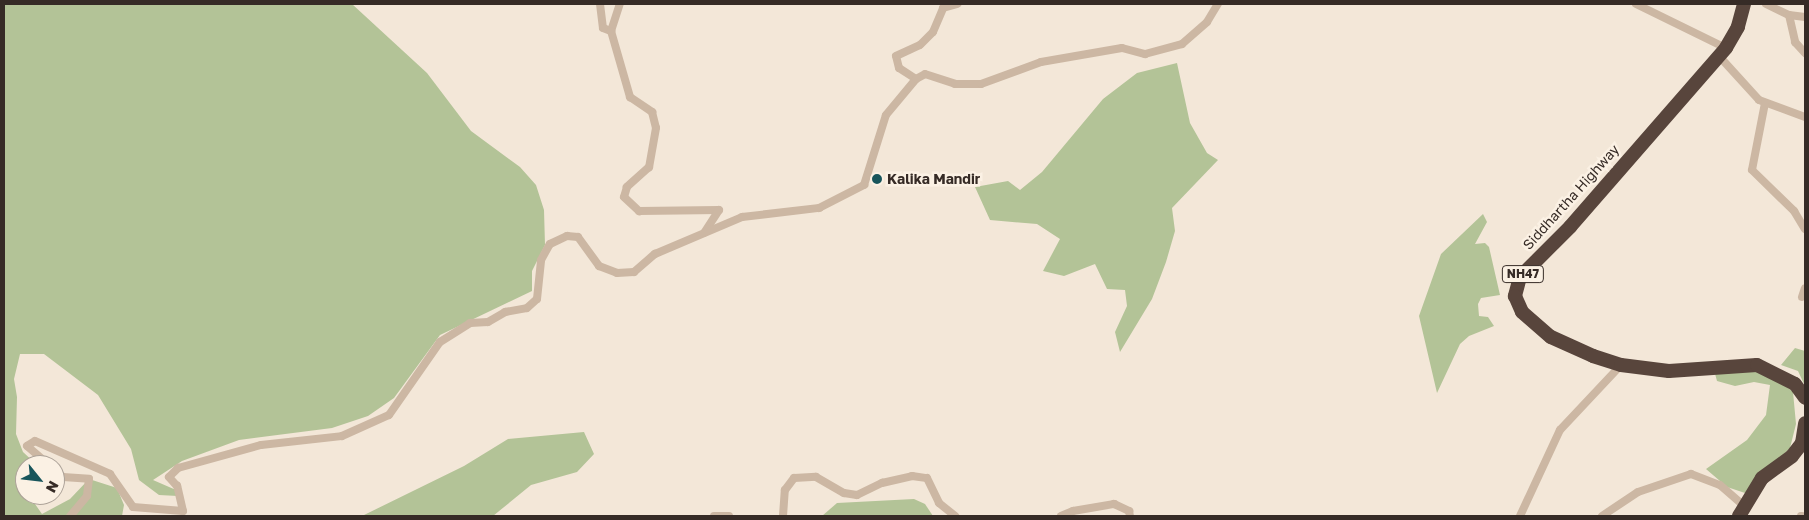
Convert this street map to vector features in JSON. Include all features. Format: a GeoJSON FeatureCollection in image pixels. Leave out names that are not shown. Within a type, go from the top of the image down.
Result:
{"type":"FeatureCollection","features":[{"type":"Feature","properties":{"kind":"highway","name":"Siddhartha Highway"},"geometry":{"type":"LineString","coordinates":[[1744,4],[1738,28],[1723,52],[1570,227],[1520,277],[1515,296],[1522,312],[1551,337],[1621,365],[1670,371],[1757,365],[1795,384],[1805,398]]}},
{"type":"Feature","properties":{"kind":"highway"},"geometry":{"type":"LineString","coordinates":[[1742,511],[1762,478],[1792,456],[1802,443],[1805,423]]}},
{"type":"Feature","properties":{"kind":"street"},"geometry":{"type":"LineString","coordinates":[[600,4],[603,28],[611,31]]}},
{"type":"Feature","properties":{"kind":"street"},"geometry":{"type":"LineString","coordinates":[[620,4],[611,31],[630,97],[652,112],[656,128],[650,167],[627,188],[624,197],[639,211],[719,210],[704,233]]}},
{"type":"Feature","properties":{"kind":"street"},"geometry":{"type":"LineString","coordinates":[[916,79],[898,68],[896,56],[920,45],[933,32],[943,8],[957,4]]}},
{"type":"Feature","properties":{"kind":"street"},"geometry":{"type":"LineString","coordinates":[[37,455],[27,446],[36,441],[110,474],[133,507],[184,511],[178,486],[169,477],[178,468],[261,445],[342,436],[389,415],[440,342],[470,323],[488,322],[505,312],[526,308],[537,299],[541,260],[550,244],[567,236],[578,237],[599,266],[617,273],[634,272],[655,254],[742,217],[819,208],[864,185],[886,115],[916,79],[925,74],[956,84],[980,84],[1040,62],[1122,48],[1146,54],[1182,44],[1207,22],[1218,4]]}},
{"type":"Feature","properties":{"kind":"street"},"geometry":{"type":"LineString","coordinates":[[1636,4],[1723,52],[1765,103],[1805,117]]}},
{"type":"Feature","properties":{"kind":"street"},"geometry":{"type":"LineString","coordinates":[[1766,4],[1789,15],[1805,17]]}},
{"type":"Feature","properties":{"kind":"street"},"geometry":{"type":"LineString","coordinates":[[1789,15],[1795,42],[1805,53]]}},
{"type":"Feature","properties":{"kind":"street"},"geometry":{"type":"LineString","coordinates":[[1765,103],[1752,170],[1794,212],[1805,229]]}},
{"type":"Feature","properties":{"kind":"street"},"geometry":{"type":"LineString","coordinates":[[1802,297],[1805,288]]}},
{"type":"Feature","properties":{"kind":"street"},"geometry":{"type":"LineString","coordinates":[[1520,516],[1560,430],[1621,365]]}},
{"type":"Feature","properties":{"kind":"street"},"geometry":{"type":"LineString","coordinates":[[1602,516],[1638,492],[1691,474],[1720,485],[1742,511]]}},
{"type":"Feature","properties":{"kind":"street"},"geometry":{"type":"LineString","coordinates":[[783,516],[785,490],[794,478],[816,477],[844,493],[857,495],[882,483],[912,476],[927,478],[939,503],[955,516]]}},
{"type":"Feature","properties":{"kind":"street"},"geometry":{"type":"LineString","coordinates":[[65,477],[89,479],[87,496],[70,516]]}},
{"type":"Feature","properties":{"kind":"street"},"geometry":{"type":"LineString","coordinates":[[1061,516],[1072,510],[1114,504],[1128,511],[1130,516]]}},
{"type":"Feature","properties":{"kind":"street"},"geometry":{"type":"LineString","coordinates":[[714,516],[730,516]]}},
{"type":"Feature","properties":{"kind":"green space"},"geometry":{"type":"Polygon","coordinates":[[[4,4],[352,4],[427,73],[471,131],[520,167],[536,185],[544,210],[545,245],[532,271],[532,291],[440,335],[394,398],[368,416],[332,428],[239,440],[182,461],[153,480],[176,490],[178,496],[159,495],[139,480],[131,449],[98,395],[44,354],[20,354],[14,379],[17,397],[16,434],[23,452],[26,455],[15,455],[15,505],[36,505],[42,514],[59,505],[65,505],[65,502],[89,479],[117,488],[124,505],[122,516],[4,516],[4,4]]]}},
{"type":"Feature","properties":{"kind":"green space"},"geometry":{"type":"Polygon","coordinates":[[[1177,63],[1190,123],[1207,153],[1218,160],[1172,208],[1175,231],[1166,262],[1152,299],[1120,352],[1115,332],[1127,306],[1125,290],[1107,289],[1095,264],[1064,276],[1043,271],[1060,239],[1037,224],[990,220],[975,187],[1008,181],[1020,190],[1042,172],[1103,99],[1137,73],[1177,63]]]}},
{"type":"Feature","properties":{"kind":"green space"},"geometry":{"type":"Polygon","coordinates":[[[1483,214],[1487,222],[1475,244],[1485,243],[1489,247],[1500,295],[1481,298],[1478,304],[1479,316],[1488,317],[1494,326],[1469,336],[1460,344],[1437,393],[1419,316],[1441,254],[1483,214]]]}},
{"type":"Feature","properties":{"kind":"green space"},"geometry":{"type":"Polygon","coordinates":[[[1795,348],[1805,351],[1805,386],[1798,371],[1781,365],[1795,348]]]}},
{"type":"Feature","properties":{"kind":"green space"},"geometry":{"type":"Polygon","coordinates":[[[1714,370],[1769,371],[1793,392],[1796,424],[1790,448],[1745,493],[1727,487],[1706,469],[1747,440],[1766,415],[1770,385],[1754,382],[1735,386],[1717,381],[1714,370]]]}},
{"type":"Feature","properties":{"kind":"green space"},"geometry":{"type":"Polygon","coordinates":[[[584,432],[594,454],[577,472],[531,485],[493,516],[362,516],[464,466],[508,439],[584,432]]]}},
{"type":"Feature","properties":{"kind":"green space"},"geometry":{"type":"Polygon","coordinates":[[[914,499],[925,504],[933,516],[822,516],[837,503],[914,499]]]}},
{"type":"Feature","properties":{"kind":"place","name":"Kalika Mandir"},"geometry":{"type":"Point","coordinates":[877,179]}}]}
